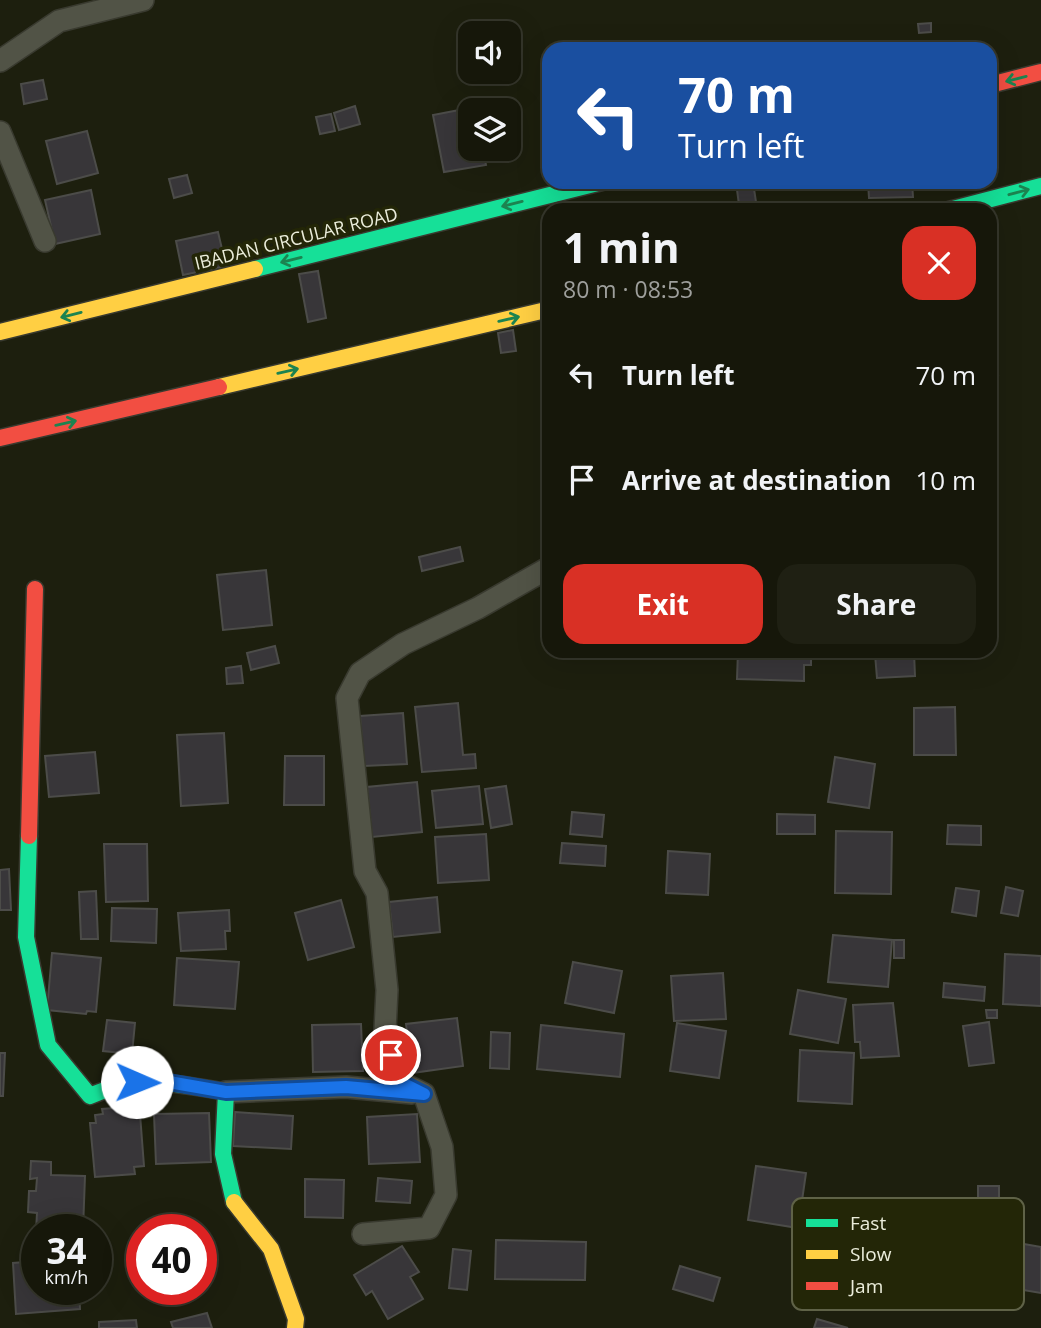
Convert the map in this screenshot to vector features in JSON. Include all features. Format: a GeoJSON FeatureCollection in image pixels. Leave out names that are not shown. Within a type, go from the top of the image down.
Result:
{"type":"FeatureCollection","features":[{"type":"Feature","properties":{"kind":"main road"},"geometry":{"type":"LineString","coordinates":[[997,83],[1041,72]]}},
{"type":"Feature","properties":{"kind":"main road"},"geometry":{"type":"LineString","coordinates":[[976,203],[1041,186]]}},
{"type":"Feature","properties":{"kind":"main road","name":"IBADAN CIRCULAR ROAD"},"geometry":{"type":"LineString","coordinates":[[0,332],[574,189]]}},
{"type":"Feature","properties":{"kind":"main road"},"geometry":{"type":"LineString","coordinates":[[0,438],[542,311]]}},
{"type":"Feature","properties":{"kind":"main road"},"geometry":{"type":"LineString","coordinates":[[36,589],[26,937],[48,1045],[90,1096],[112,1083],[163,1081],[226,1092],[223,1154],[235,1205],[271,1249],[296,1319],[295,1328]]}},
{"type":"Feature","properties":{"kind":"street"},"geometry":{"type":"LineString","coordinates":[[0,61],[59,21],[143,0]]}},
{"type":"Feature","properties":{"kind":"street"},"geometry":{"type":"LineString","coordinates":[[0,132],[45,241]]}},
{"type":"Feature","properties":{"kind":"street"},"geometry":{"type":"LineString","coordinates":[[363,1234],[429,1227],[446,1195],[442,1147],[424,1094],[396,1080],[385,1030],[387,990],[377,892],[365,871],[347,698],[360,673],[403,644],[478,608],[542,571]]}},
{"type":"Feature","properties":{"kind":"street"},"geometry":{"type":"LineString","coordinates":[[226,1092],[346,1087],[424,1094]]}},
{"type":"Feature","properties":{"kind":"building"},"geometry":{"type":"Polygon","coordinates":[[[931,23],[931,32],[919,33],[918,24],[931,23]]]}},
{"type":"Feature","properties":{"kind":"building"},"geometry":{"type":"Polygon","coordinates":[[[43,80],[47,99],[24,104],[21,84],[43,80]]]}},
{"type":"Feature","properties":{"kind":"building"},"geometry":{"type":"Polygon","coordinates":[[[355,106],[360,124],[339,130],[334,113],[355,106]]]}},
{"type":"Feature","properties":{"kind":"building"},"geometry":{"type":"Polygon","coordinates":[[[458,110],[458,161],[485,161],[486,165],[444,172],[433,115],[458,110]]]}},
{"type":"Feature","properties":{"kind":"building"},"geometry":{"type":"Polygon","coordinates":[[[331,114],[335,131],[320,134],[316,117],[331,114]]]}},
{"type":"Feature","properties":{"kind":"building"},"geometry":{"type":"Polygon","coordinates":[[[87,131],[98,173],[57,184],[46,141],[87,131]]]}},
{"type":"Feature","properties":{"kind":"building"},"geometry":{"type":"Polygon","coordinates":[[[187,175],[192,193],[174,198],[169,179],[187,175]]]}},
{"type":"Feature","properties":{"kind":"building"},"geometry":{"type":"Polygon","coordinates":[[[737,189],[754,189],[756,202],[739,203],[737,189]]]}},
{"type":"Feature","properties":{"kind":"building"},"geometry":{"type":"Polygon","coordinates":[[[868,189],[912,189],[913,197],[869,198],[868,189]]]}},
{"type":"Feature","properties":{"kind":"building"},"geometry":{"type":"Polygon","coordinates":[[[91,190],[100,234],[55,244],[45,200],[91,190]]]}},
{"type":"Feature","properties":{"kind":"building"},"geometry":{"type":"Polygon","coordinates":[[[218,232],[226,266],[183,275],[176,241],[218,232]]]}},
{"type":"Feature","properties":{"kind":"building"},"geometry":{"type":"Polygon","coordinates":[[[318,271],[326,318],[308,322],[299,274],[318,271]]]}},
{"type":"Feature","properties":{"kind":"building"},"geometry":{"type":"Polygon","coordinates":[[[513,330],[516,351],[501,353],[498,333],[513,330]]]}},
{"type":"Feature","properties":{"kind":"building"},"geometry":{"type":"Polygon","coordinates":[[[460,547],[463,561],[422,571],[419,557],[460,547]]]}},
{"type":"Feature","properties":{"kind":"building"},"geometry":{"type":"Polygon","coordinates":[[[266,570],[272,625],[223,630],[217,575],[266,570]]]}},
{"type":"Feature","properties":{"kind":"building"},"geometry":{"type":"Polygon","coordinates":[[[275,646],[279,663],[251,670],[247,653],[275,646]]]}},
{"type":"Feature","properties":{"kind":"building"},"geometry":{"type":"Polygon","coordinates":[[[738,658],[811,658],[811,665],[804,665],[804,681],[737,679],[738,658]]]}},
{"type":"Feature","properties":{"kind":"building"},"geometry":{"type":"Polygon","coordinates":[[[875,658],[914,658],[915,676],[877,678],[875,658]]]}},
{"type":"Feature","properties":{"kind":"building"},"geometry":{"type":"Polygon","coordinates":[[[241,666],[243,683],[227,684],[226,668],[241,666]]]}},
{"type":"Feature","properties":{"kind":"building"},"geometry":{"type":"Polygon","coordinates":[[[458,703],[463,755],[475,754],[476,768],[422,772],[415,707],[458,703]]]}},
{"type":"Feature","properties":{"kind":"building"},"geometry":{"type":"Polygon","coordinates":[[[955,707],[956,755],[914,755],[914,708],[955,707]]]}},
{"type":"Feature","properties":{"kind":"building"},"geometry":{"type":"Polygon","coordinates":[[[403,713],[407,764],[364,766],[360,716],[403,713]]]}},
{"type":"Feature","properties":{"kind":"building"},"geometry":{"type":"Polygon","coordinates":[[[224,733],[228,803],[181,806],[177,735],[224,733]]]}},
{"type":"Feature","properties":{"kind":"building"},"geometry":{"type":"Polygon","coordinates":[[[95,752],[99,793],[49,797],[45,756],[95,752]]]}},
{"type":"Feature","properties":{"kind":"building"},"geometry":{"type":"Polygon","coordinates":[[[285,756],[324,756],[324,805],[284,805],[285,756]]]}},
{"type":"Feature","properties":{"kind":"building"},"geometry":{"type":"Polygon","coordinates":[[[835,757],[875,764],[869,808],[828,802],[835,757]]]}},
{"type":"Feature","properties":{"kind":"building"},"geometry":{"type":"Polygon","coordinates":[[[417,782],[422,832],[372,837],[367,787],[417,782]]]}},
{"type":"Feature","properties":{"kind":"building"},"geometry":{"type":"Polygon","coordinates":[[[479,786],[483,824],[436,828],[432,791],[479,786]]]}},
{"type":"Feature","properties":{"kind":"building"},"geometry":{"type":"Polygon","coordinates":[[[506,786],[512,824],[491,828],[485,789],[506,786]]]}},
{"type":"Feature","properties":{"kind":"building"},"geometry":{"type":"Polygon","coordinates":[[[572,812],[604,815],[602,837],[570,834],[572,812]]]}},
{"type":"Feature","properties":{"kind":"building"},"geometry":{"type":"Polygon","coordinates":[[[777,814],[815,815],[815,834],[777,834],[777,814]]]}},
{"type":"Feature","properties":{"kind":"building"},"geometry":{"type":"Polygon","coordinates":[[[948,825],[981,826],[981,845],[947,844],[948,825]]]}},
{"type":"Feature","properties":{"kind":"building"},"geometry":{"type":"Polygon","coordinates":[[[836,831],[892,832],[891,894],[835,893],[836,831]]]}},
{"type":"Feature","properties":{"kind":"building"},"geometry":{"type":"Polygon","coordinates":[[[486,834],[489,880],[438,883],[435,837],[486,834]]]}},
{"type":"Feature","properties":{"kind":"building"},"geometry":{"type":"Polygon","coordinates":[[[562,843],[606,846],[605,866],[560,863],[562,843]]]}},
{"type":"Feature","properties":{"kind":"building"},"geometry":{"type":"Polygon","coordinates":[[[104,844],[147,844],[148,901],[106,902],[104,844]]]}},
{"type":"Feature","properties":{"kind":"building"},"geometry":{"type":"Polygon","coordinates":[[[668,851],[710,854],[708,895],[666,893],[668,851]]]}},
{"type":"Feature","properties":{"kind":"building"},"geometry":{"type":"Polygon","coordinates":[[[9,869],[11,910],[0,910],[0,870],[9,869]]]}},
{"type":"Feature","properties":{"kind":"building"},"geometry":{"type":"Polygon","coordinates":[[[1006,887],[1023,891],[1018,916],[1001,913],[1006,887]]]}},
{"type":"Feature","properties":{"kind":"building"},"geometry":{"type":"Polygon","coordinates":[[[956,888],[979,891],[976,916],[952,912],[956,888]]]}},
{"type":"Feature","properties":{"kind":"building"},"geometry":{"type":"Polygon","coordinates":[[[96,891],[98,939],[81,939],[79,892],[96,891]]]}},
{"type":"Feature","properties":{"kind":"building"},"geometry":{"type":"Polygon","coordinates":[[[437,897],[440,932],[393,937],[389,902],[437,897]]]}},
{"type":"Feature","properties":{"kind":"building"},"geometry":{"type":"Polygon","coordinates":[[[341,900],[354,947],[308,960],[295,913],[341,900]]]}},
{"type":"Feature","properties":{"kind":"building"},"geometry":{"type":"Polygon","coordinates":[[[112,908],[157,909],[156,943],[111,941],[112,908]]]}},
{"type":"Feature","properties":{"kind":"building"},"geometry":{"type":"Polygon","coordinates":[[[229,910],[230,931],[225,931],[226,949],[181,951],[178,913],[229,910]]]}},
{"type":"Feature","properties":{"kind":"building"},"geometry":{"type":"Polygon","coordinates":[[[833,935],[892,940],[888,987],[828,982],[833,935]]]}},
{"type":"Feature","properties":{"kind":"building"},"geometry":{"type":"Polygon","coordinates":[[[894,940],[904,940],[904,958],[894,958],[894,940]]]}},
{"type":"Feature","properties":{"kind":"building"},"geometry":{"type":"Polygon","coordinates":[[[52,953],[101,958],[96,1012],[87,1011],[86,1014],[47,1010],[52,953]]]}},
{"type":"Feature","properties":{"kind":"building"},"geometry":{"type":"Polygon","coordinates":[[[1005,954],[1041,956],[1041,1006],[1003,1004],[1005,954]]]}},
{"type":"Feature","properties":{"kind":"building"},"geometry":{"type":"Polygon","coordinates":[[[177,958],[239,962],[235,1009],[174,1005],[177,958]]]}},
{"type":"Feature","properties":{"kind":"building"},"geometry":{"type":"Polygon","coordinates":[[[573,962],[622,971],[614,1013],[565,1003],[573,962]]]}},
{"type":"Feature","properties":{"kind":"building"},"geometry":{"type":"Polygon","coordinates":[[[723,973],[726,1019],[674,1021],[671,976],[723,973]]]}},
{"type":"Feature","properties":{"kind":"building"},"geometry":{"type":"Polygon","coordinates":[[[944,983],[985,987],[984,1001],[943,997],[944,983]]]}},
{"type":"Feature","properties":{"kind":"building"},"geometry":{"type":"Polygon","coordinates":[[[798,990],[846,999],[838,1043],[790,1034],[798,990]]]}},
{"type":"Feature","properties":{"kind":"building"},"geometry":{"type":"Polygon","coordinates":[[[893,1003],[899,1056],[861,1058],[860,1042],[855,1042],[853,1005],[893,1003]]]}},
{"type":"Feature","properties":{"kind":"building"},"geometry":{"type":"Polygon","coordinates":[[[986,1010],[997,1010],[997,1018],[987,1018],[986,1010]]]}},
{"type":"Feature","properties":{"kind":"building"},"geometry":{"type":"Polygon","coordinates":[[[457,1018],[463,1066],[412,1073],[406,1024],[457,1018]]]}},
{"type":"Feature","properties":{"kind":"building"},"geometry":{"type":"Polygon","coordinates":[[[107,1020],[135,1023],[132,1054],[103,1051],[107,1020]]]}},
{"type":"Feature","properties":{"kind":"building"},"geometry":{"type":"Polygon","coordinates":[[[989,1022],[994,1063],[969,1066],[963,1026],[989,1022]]]}},
{"type":"Feature","properties":{"kind":"building"},"geometry":{"type":"Polygon","coordinates":[[[677,1023],[726,1031],[719,1078],[670,1071],[677,1023]]]}},
{"type":"Feature","properties":{"kind":"building"},"geometry":{"type":"Polygon","coordinates":[[[361,1024],[363,1071],[313,1072],[312,1025],[361,1024]]]}},
{"type":"Feature","properties":{"kind":"building"},"geometry":{"type":"Polygon","coordinates":[[[541,1025],[624,1034],[620,1077],[537,1069],[541,1025]]]}},
{"type":"Feature","properties":{"kind":"building"},"geometry":{"type":"Polygon","coordinates":[[[491,1032],[510,1033],[509,1069],[490,1068],[491,1032]]]}},
{"type":"Feature","properties":{"kind":"building"},"geometry":{"type":"Polygon","coordinates":[[[800,1050],[854,1053],[852,1104],[798,1101],[800,1050]]]}},
{"type":"Feature","properties":{"kind":"building"},"geometry":{"type":"Polygon","coordinates":[[[0,1053],[5,1053],[3,1096],[0,1096],[0,1053]]]}},
{"type":"Feature","properties":{"kind":"building"},"geometry":{"type":"Polygon","coordinates":[[[127,1107],[128,1115],[140,1114],[144,1166],[134,1167],[135,1174],[95,1177],[90,1123],[96,1123],[95,1115],[103,1114],[102,1109],[127,1107]]]}},
{"type":"Feature","properties":{"kind":"building"},"geometry":{"type":"Polygon","coordinates":[[[235,1112],[293,1116],[291,1149],[233,1146],[235,1112]]]}},
{"type":"Feature","properties":{"kind":"building"},"geometry":{"type":"Polygon","coordinates":[[[209,1113],[211,1162],[156,1164],[154,1114],[209,1113]]]}},
{"type":"Feature","properties":{"kind":"building"},"geometry":{"type":"Polygon","coordinates":[[[417,1114],[420,1162],[369,1164],[367,1117],[417,1114]]]}},
{"type":"Feature","properties":{"kind":"building"},"geometry":{"type":"Polygon","coordinates":[[[31,1161],[51,1162],[51,1175],[85,1176],[84,1214],[28,1212],[29,1191],[36,1191],[37,1178],[30,1179],[31,1161]]]}},
{"type":"Feature","properties":{"kind":"building"},"geometry":{"type":"Polygon","coordinates":[[[756,1166],[806,1173],[802,1198],[792,1198],[792,1227],[748,1220],[756,1166]]]}},
{"type":"Feature","properties":{"kind":"building"},"geometry":{"type":"Polygon","coordinates":[[[378,1178],[412,1181],[410,1203],[376,1201],[378,1178]]]}},
{"type":"Feature","properties":{"kind":"building"},"geometry":{"type":"Polygon","coordinates":[[[305,1179],[344,1180],[343,1218],[305,1217],[305,1179]]]}},
{"type":"Feature","properties":{"kind":"building"},"geometry":{"type":"Polygon","coordinates":[[[978,1186],[999,1186],[999,1198],[978,1198],[978,1186]]]}},
{"type":"Feature","properties":{"kind":"building"},"geometry":{"type":"Polygon","coordinates":[[[496,1240],[586,1242],[585,1280],[495,1279],[496,1240]]]}},
{"type":"Feature","properties":{"kind":"building"},"geometry":{"type":"Polygon","coordinates":[[[1024,1244],[1041,1247],[1041,1293],[1024,1290],[1024,1244]]]}},
{"type":"Feature","properties":{"kind":"building"},"geometry":{"type":"Polygon","coordinates":[[[402,1246],[419,1272],[410,1277],[423,1299],[388,1319],[372,1291],[366,1295],[354,1275],[402,1246]]]}},
{"type":"Feature","properties":{"kind":"building"},"geometry":{"type":"Polygon","coordinates":[[[453,1249],[471,1251],[467,1290],[449,1288],[453,1249]]]}},
{"type":"Feature","properties":{"kind":"building"},"geometry":{"type":"Polygon","coordinates":[[[21,1262],[21,1305],[80,1305],[80,1309],[16,1314],[13,1263],[21,1262]]]}},
{"type":"Feature","properties":{"kind":"building"},"geometry":{"type":"Polygon","coordinates":[[[680,1266],[720,1278],[713,1301],[673,1289],[680,1266]]]}},
{"type":"Feature","properties":{"kind":"building"},"geometry":{"type":"Polygon","coordinates":[[[207,1313],[212,1328],[173,1328],[171,1322],[207,1313]]]}},
{"type":"Feature","properties":{"kind":"building"},"geometry":{"type":"Polygon","coordinates":[[[817,1319],[848,1328],[814,1328],[817,1319]]]}},
{"type":"Feature","properties":{"kind":"building"},"geometry":{"type":"Polygon","coordinates":[[[136,1320],[137,1328],[99,1328],[99,1322],[136,1320]]]}},
{"type":"Feature","properties":{"kind":"traffic: fast"},"geometry":{"type":"LineString","coordinates":[[976,203],[1041,186]]}},
{"type":"Feature","properties":{"kind":"traffic: fast"},"geometry":{"type":"LineString","coordinates":[[255,269],[574,189]]}},
{"type":"Feature","properties":{"kind":"traffic: fast"},"geometry":{"type":"LineString","coordinates":[[29,836],[26,937],[48,1045],[90,1096],[107,1089],[140,1083],[174,1084],[226,1092],[223,1154],[234,1202]]}},
{"type":"Feature","properties":{"kind":"traffic: slow"},"geometry":{"type":"LineString","coordinates":[[0,332],[255,269]]}},
{"type":"Feature","properties":{"kind":"traffic: slow"},"geometry":{"type":"LineString","coordinates":[[219,387],[542,311]]}},
{"type":"Feature","properties":{"kind":"traffic: slow"},"geometry":{"type":"LineString","coordinates":[[234,1202],[271,1249],[296,1319],[295,1328]]}},
{"type":"Feature","properties":{"kind":"traffic: jam"},"geometry":{"type":"LineString","coordinates":[[997,83],[1041,72]]}},
{"type":"Feature","properties":{"kind":"traffic: jam"},"geometry":{"type":"LineString","coordinates":[[0,438],[219,387]]}},
{"type":"Feature","properties":{"kind":"traffic: jam"},"geometry":{"type":"LineString","coordinates":[[29,836],[35,589]]}},
{"type":"Feature","properties":{"kind":"route"},"geometry":{"type":"LineString","coordinates":[[137,1082],[163,1081],[226,1092],[346,1087],[424,1094],[396,1080],[391,1055]]}}]}
